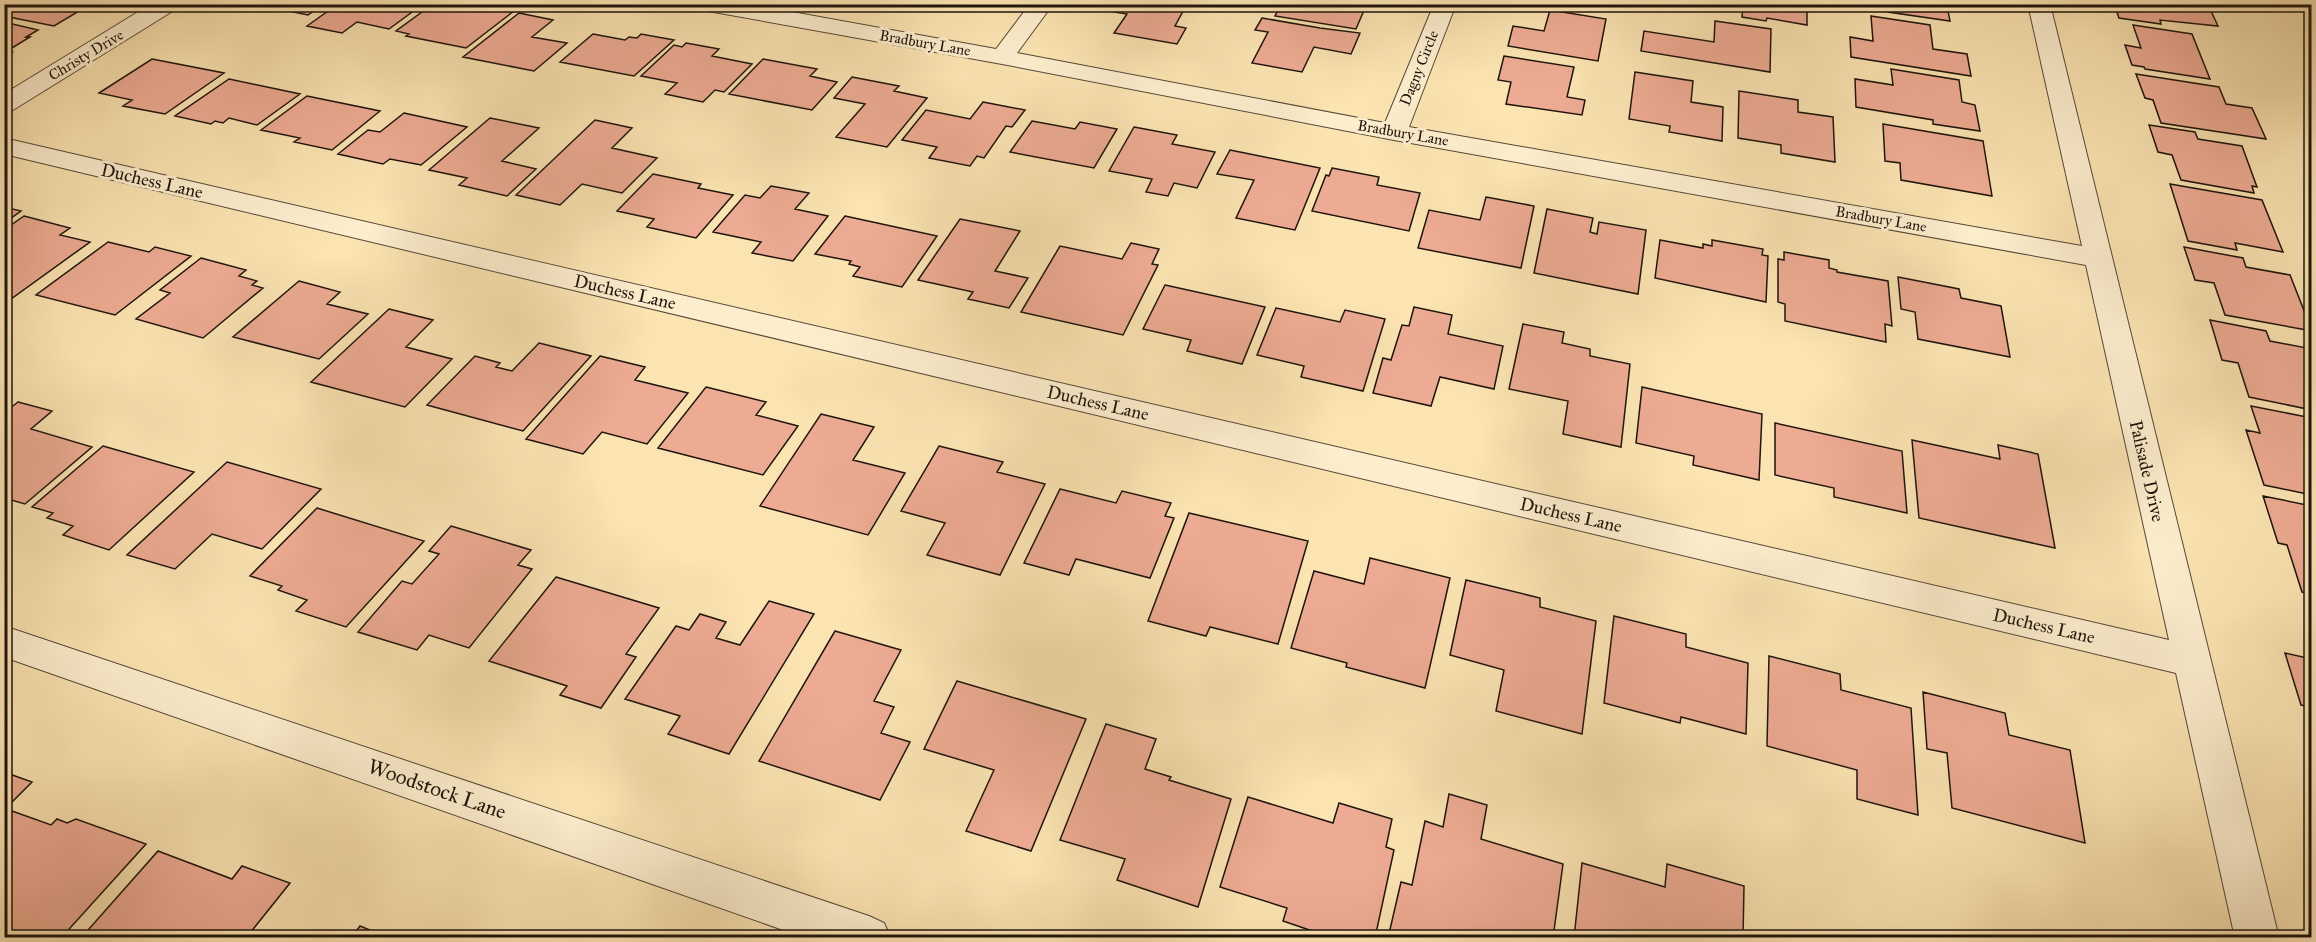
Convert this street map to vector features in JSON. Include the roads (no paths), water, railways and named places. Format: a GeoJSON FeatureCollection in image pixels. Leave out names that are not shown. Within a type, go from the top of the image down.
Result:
{"type":"FeatureCollection","features":[{"type":"Feature","properties":{"kind":"street","name":"Christy Drive"},"geometry":{"type":"LineString","coordinates":[[4,105],[168,4]]}},
{"type":"Feature","properties":{"kind":"street","name":"Bradbury Lane"},"geometry":{"type":"LineString","coordinates":[[708,4],[1002,57],[1394,132],[2098,258]]}},
{"type":"Feature","properties":{"kind":"street"},"geometry":{"type":"LineString","coordinates":[[1002,57],[1042,4]]}},
{"type":"Feature","properties":{"kind":"street","name":"Dagny Circle"},"geometry":{"type":"LineString","coordinates":[[1394,132],[1445,4]]}},
{"type":"Feature","properties":{"kind":"street","name":"Palisade Drive"},"geometry":{"type":"LineString","coordinates":[[2039,4],[2257,938]]}},
{"type":"Feature","properties":{"kind":"street","name":"Duchess Lane"},"geometry":{"type":"LineString","coordinates":[[4,146],[2192,661]]}},
{"type":"Feature","properties":{"kind":"street","name":"Woodstock Lane"},"geometry":{"type":"LineString","coordinates":[[4,642],[869,938]]}}]}
